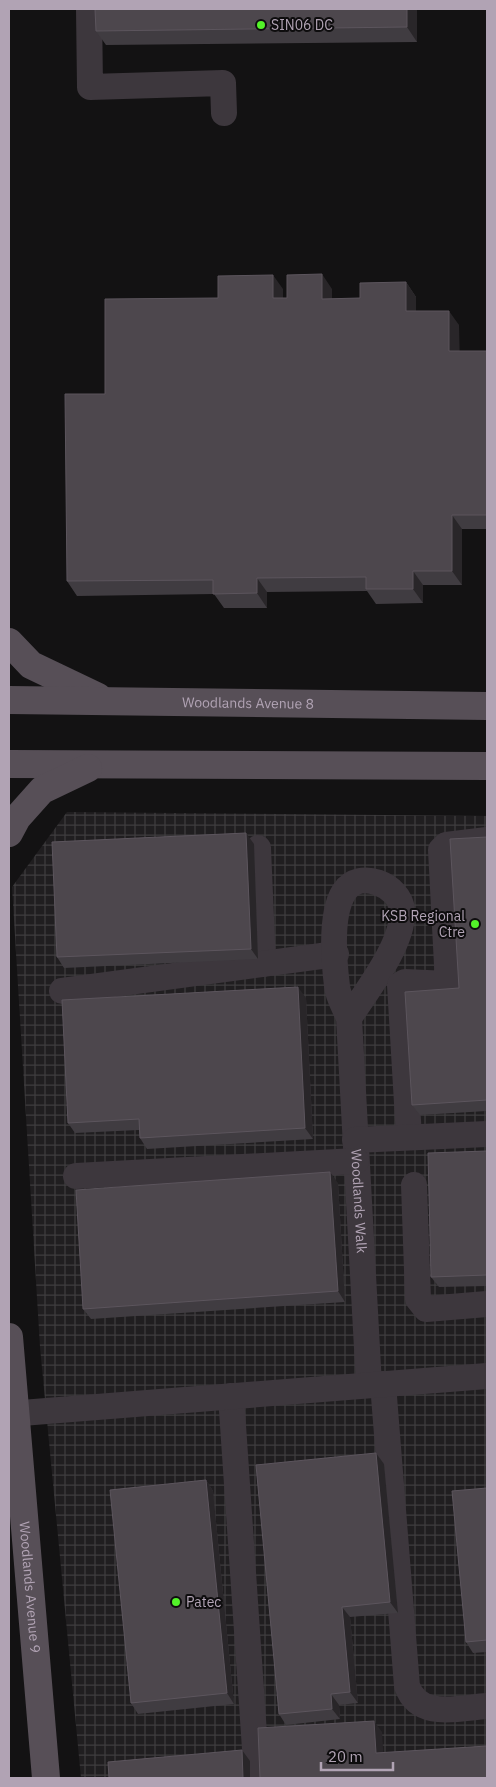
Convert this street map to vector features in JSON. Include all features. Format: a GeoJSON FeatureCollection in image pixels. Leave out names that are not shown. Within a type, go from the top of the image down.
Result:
{"type":"FeatureCollection","features":[{"type":"Feature","properties":{"kind":"main road"},"geometry":{"type":"LineString","coordinates":[[9,642],[31,665],[106,701]]}},
{"type":"Feature","properties":{"kind":"main road","name":"Woodlands Avenue 8"},"geometry":{"type":"LineString","coordinates":[[9,700],[487,706]]}},
{"type":"Feature","properties":{"kind":"main road"},"geometry":{"type":"LineString","coordinates":[[9,764],[487,766]]}},
{"type":"Feature","properties":{"kind":"main road"},"geometry":{"type":"LineString","coordinates":[[9,833],[17,818],[42,790],[94,765]]}},
{"type":"Feature","properties":{"kind":"main road","name":"Woodlands Avenue 9"},"geometry":{"type":"LineString","coordinates":[[9,1337],[12,1414],[46,1778]]}},
{"type":"Feature","properties":{"kind":"street"},"geometry":{"type":"LineString","coordinates":[[89,9],[90,88],[223,84],[224,114]]}},
{"type":"Feature","properties":{"kind":"street"},"geometry":{"type":"LineString","coordinates":[[409,1137],[400,985],[405,982],[448,984],[441,850],[446,845],[487,840]]}},
{"type":"Feature","properties":{"kind":"street"},"geometry":{"type":"LineString","coordinates":[[258,848],[263,964]]}},
{"type":"Feature","properties":{"kind":"street","name":"Woodlands Walk"},"geometry":{"type":"LineString","coordinates":[[348,1018],[389,957],[399,929],[402,910],[396,895],[382,883],[366,880],[344,890],[335,913],[337,988],[348,1018],[356,1151],[376,1384],[406,1686],[411,1697],[419,1704],[433,1710],[487,1706]]}},
{"type":"Feature","properties":{"kind":"street"},"geometry":{"type":"LineString","coordinates":[[62,991],[336,954]]}},
{"type":"Feature","properties":{"kind":"street"},"geometry":{"type":"LineString","coordinates":[[76,1176],[356,1151],[409,1137],[487,1134]]}},
{"type":"Feature","properties":{"kind":"street"},"geometry":{"type":"LineString","coordinates":[[414,1185],[418,1299],[421,1304],[426,1309],[487,1304]]}},
{"type":"Feature","properties":{"kind":"street"},"geometry":{"type":"LineString","coordinates":[[12,1414],[487,1376]]}},
{"type":"Feature","properties":{"kind":"street"},"geometry":{"type":"LineString","coordinates":[[231,1396],[257,1778]]}},
{"type":"Feature","properties":{"kind":"shaded area"},"geometry":{"type":"Polygon","coordinates":[[[67,812],[487,816],[487,1778],[81,1778],[40,1347],[12,887],[67,812]]]}},
{"type":"Feature","properties":{"kind":"building"},"geometry":{"type":"Polygon","coordinates":[[[95,9],[407,9],[407,27],[96,31],[95,9]]]}},
{"type":"Feature","properties":{"kind":"building"},"geometry":{"type":"Polygon","coordinates":[[[322,274],[322,299],[360,298],[360,283],[406,282],[406,311],[449,311],[449,351],[487,351],[487,515],[452,515],[452,571],[413,571],[413,589],[366,589],[366,577],[257,578],[257,593],[213,594],[213,580],[67,581],[65,394],[105,394],[105,299],[218,298],[218,276],[273,275],[273,298],[287,298],[287,275],[322,274]]]}},
{"type":"Feature","properties":{"kind":"building"},"geometry":{"type":"Polygon","coordinates":[[[246,833],[251,949],[57,957],[52,842],[246,833]]]}},
{"type":"Feature","properties":{"kind":"building","name":"KSB Regional Ctre"},"geometry":{"type":"Polygon","coordinates":[[[487,837],[487,1100],[412,1105],[405,992],[459,988],[450,839],[487,837]]]}},
{"type":"Feature","properties":{"kind":"building"},"geometry":{"type":"Polygon","coordinates":[[[298,987],[305,1128],[140,1138],[139,1119],[68,1123],[62,1000],[298,987]]]}},
{"type":"Feature","properties":{"kind":"building"},"geometry":{"type":"Polygon","coordinates":[[[487,1151],[487,1275],[431,1277],[428,1153],[487,1151]]]}},
{"type":"Feature","properties":{"kind":"building"},"geometry":{"type":"Polygon","coordinates":[[[330,1172],[338,1291],[83,1309],[76,1190],[330,1172]]]}},
{"type":"Feature","properties":{"kind":"building"},"geometry":{"type":"Polygon","coordinates":[[[376,1453],[390,1602],[342,1607],[350,1692],[331,1694],[332,1709],[279,1714],[256,1465],[376,1453]]]}},
{"type":"Feature","properties":{"kind":"building","name":"Patec"},"geometry":{"type":"Polygon","coordinates":[[[206,1480],[227,1693],[131,1703],[110,1490],[206,1480]]]}},
{"type":"Feature","properties":{"kind":"building"},"geometry":{"type":"Polygon","coordinates":[[[487,1488],[487,1640],[466,1642],[452,1491],[487,1488]]]}},
{"type":"Feature","properties":{"kind":"building"},"geometry":{"type":"Polygon","coordinates":[[[374,1721],[376,1753],[487,1746],[487,1778],[260,1778],[258,1728],[374,1721]]]}},
{"type":"Feature","properties":{"kind":"building"},"geometry":{"type":"Polygon","coordinates":[[[242,1750],[243,1778],[109,1778],[108,1762],[242,1750]]]}},
{"type":"Feature","properties":{"kind":"place","name":"SIN06 DC"},"geometry":{"type":"Point","coordinates":[261,25]}},
{"type":"Feature","properties":{"kind":"place","name":"KSB Regional Ctre"},"geometry":{"type":"Point","coordinates":[475,924]}},
{"type":"Feature","properties":{"kind":"place","name":"Patec"},"geometry":{"type":"Point","coordinates":[176,1602]}}]}
